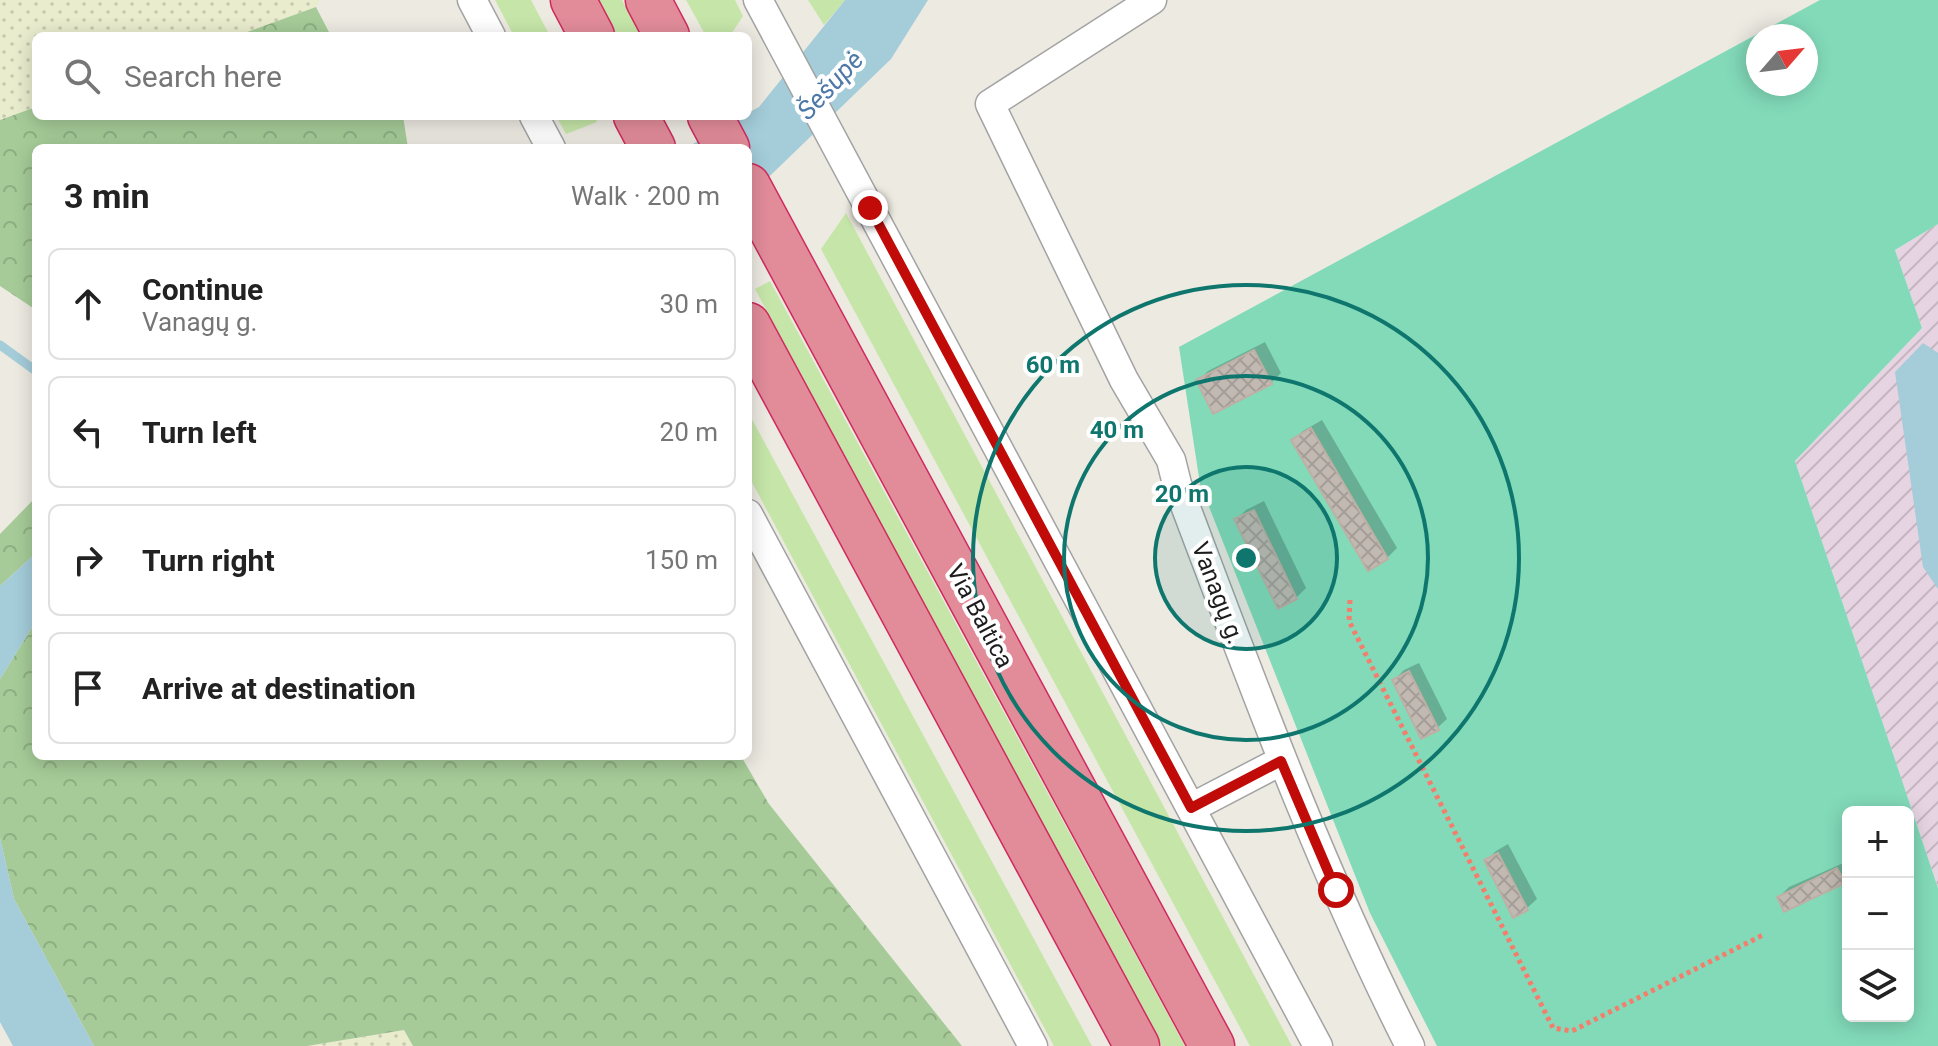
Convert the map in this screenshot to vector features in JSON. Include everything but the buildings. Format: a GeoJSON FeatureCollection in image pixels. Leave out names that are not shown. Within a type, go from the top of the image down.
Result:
{"type":"FeatureCollection","features":[{"type":"Feature","properties":{"kind":"highway"},"geometry":{"type":"LineString","coordinates":[[573,0],[590,32]]}},
{"type":"Feature","properties":{"kind":"highway"},"geometry":{"type":"LineString","coordinates":[[648,0],[665,32]]}},
{"type":"Feature","properties":{"kind":"highway"},"geometry":{"type":"LineString","coordinates":[[638,120],[651,144]]}},
{"type":"Feature","properties":{"kind":"highway"},"geometry":{"type":"LineString","coordinates":[[712,120],[725,144]]}},
{"type":"Feature","properties":{"kind":"highway","name":"Via Baltica"},"geometry":{"type":"LineString","coordinates":[[752,193],[1212,1046]]}},
{"type":"Feature","properties":{"kind":"highway"},"geometry":{"type":"LineString","coordinates":[[752,332],[1137,1046]]}},
{"type":"Feature","properties":{"kind":"street"},"geometry":{"type":"LineString","coordinates":[[472,0],[489,32]]}},
{"type":"Feature","properties":{"kind":"street"},"geometry":{"type":"LineString","coordinates":[[758,0],[1318,1046]]}},
{"type":"Feature","properties":{"kind":"street","name":"Vanagų g."},"geometry":{"type":"LineString","coordinates":[[1152,0],[990,104],[1124,380],[1171,460],[1177,484],[1281,761],[1336,890],[1410,1046]]}},
{"type":"Feature","properties":{"kind":"street"},"geometry":{"type":"LineString","coordinates":[[752,521],[1033,1046]]}},
{"type":"Feature","properties":{"kind":"street"},"geometry":{"type":"LineString","coordinates":[[1191,808],[1281,761]]}},
{"type":"Feature","properties":{"kind":"path"},"geometry":{"type":"LineString","coordinates":[[1350,600],[1349,621],[1553,1028],[1572,1031],[1763,935]]}},
{"type":"Feature","properties":{"kind":"shaded area"},"geometry":{"type":"Polygon","coordinates":[[[1938,224],[1938,888],[1914,816],[1914,806],[1911,806],[1795,461],[1922,328],[1895,250],[1938,224]]]}},
{"type":"Feature","properties":{"kind":"green space"},"geometry":{"type":"Polygon","coordinates":[[[0,0],[320,0],[316,7],[247,32],[32,32],[32,108],[0,120],[0,0]]]}},
{"type":"Feature","properties":{"kind":"green space"},"geometry":{"type":"Polygon","coordinates":[[[495,0],[531,0],[548,32],[512,32],[495,0]]]}},
{"type":"Feature","properties":{"kind":"green space"},"geometry":{"type":"Polygon","coordinates":[[[597,0],[622,0],[639,32],[615,32],[597,0]]]}},
{"type":"Feature","properties":{"kind":"green space"},"geometry":{"type":"Polygon","coordinates":[[[686,0],[735,0],[743,16],[733,32],[704,32],[686,0]]]}},
{"type":"Feature","properties":{"kind":"green space"},"geometry":{"type":"Polygon","coordinates":[[[808,0],[845,0],[824,25],[808,0]]]}},
{"type":"Feature","properties":{"kind":"green space"},"geometry":{"type":"Polygon","coordinates":[[[1820,0],[1938,0],[1938,224],[1895,250],[1922,328],[1795,461],[1911,806],[1842,806],[1842,1022],[1914,1022],[1914,816],[1938,888],[1938,1046],[1437,1046],[1370,913],[1200,484],[1179,347],[1746,40],[1746,96],[1818,96],[1818,24],[1776,24],[1820,0]]]}},
{"type":"Feature","properties":{"kind":"green space"},"geometry":{"type":"Polygon","coordinates":[[[316,7],[329,32],[247,32],[316,7]]]}},
{"type":"Feature","properties":{"kind":"green space"},"geometry":{"type":"Polygon","coordinates":[[[32,108],[32,120],[404,120],[407,144],[32,144],[32,307],[0,286],[0,120],[32,108]]]}},
{"type":"Feature","properties":{"kind":"green space"},"geometry":{"type":"Polygon","coordinates":[[[558,120],[597,122],[566,134],[558,120]]]}},
{"type":"Feature","properties":{"kind":"green space"},"geometry":{"type":"Polygon","coordinates":[[[846,213],[1292,1046],[1250,1046],[821,249],[846,213]]]}},
{"type":"Feature","properties":{"kind":"green space"},"geometry":{"type":"Polygon","coordinates":[[[770,281],[1185,1046],[1162,1046],[755,289],[770,281]]]}},
{"type":"Feature","properties":{"kind":"green space"},"geometry":{"type":"Polygon","coordinates":[[[752,419],[1092,1046],[1054,1046],[752,482],[752,419]]]}},
{"type":"Feature","properties":{"kind":"green space"},"geometry":{"type":"Polygon","coordinates":[[[32,501],[32,557],[0,586],[0,534],[32,501]]]}},
{"type":"Feature","properties":{"kind":"green space"},"geometry":{"type":"Polygon","coordinates":[[[32,627],[32,760],[743,760],[769,804],[962,1046],[413,1046],[404,1030],[307,1046],[94,1046],[14,899],[0,838],[0,679],[32,627]]]}},
{"type":"Feature","properties":{"kind":"green space"},"geometry":{"type":"Polygon","coordinates":[[[405,1030],[413,1046],[307,1046],[405,1030]]]}},
{"type":"Feature","properties":{"kind":"water","name":"Šešupė"},"geometry":{"type":"Polygon","coordinates":[[[845,0],[928,0],[891,59],[752,193],[752,144],[693,144],[735,120],[752,120],[752,111],[759,107],[845,0]]]}},
{"type":"Feature","properties":{"kind":"water"},"geometry":{"type":"Polygon","coordinates":[[[1923,343],[1938,353],[1938,589],[1923,567],[1895,372],[1923,343]]]}},
{"type":"Feature","properties":{"kind":"water"},"geometry":{"type":"Polygon","coordinates":[[[32,557],[32,627],[0,679],[0,586],[32,557]]]}},
{"type":"Feature","properties":{"kind":"water"},"geometry":{"type":"Polygon","coordinates":[[[0,838],[14,899],[94,1046],[13,1046],[0,1022],[0,838]]]}},
{"type":"Feature","properties":{"kind":"waterway"},"geometry":{"type":"LineString","coordinates":[[0,345],[32,368]]}},
{"type":"Feature","properties":{"kind":"route"},"geometry":{"type":"LineString","coordinates":[[870,208],[1191,808],[1281,761],[1336,890]]}}]}
